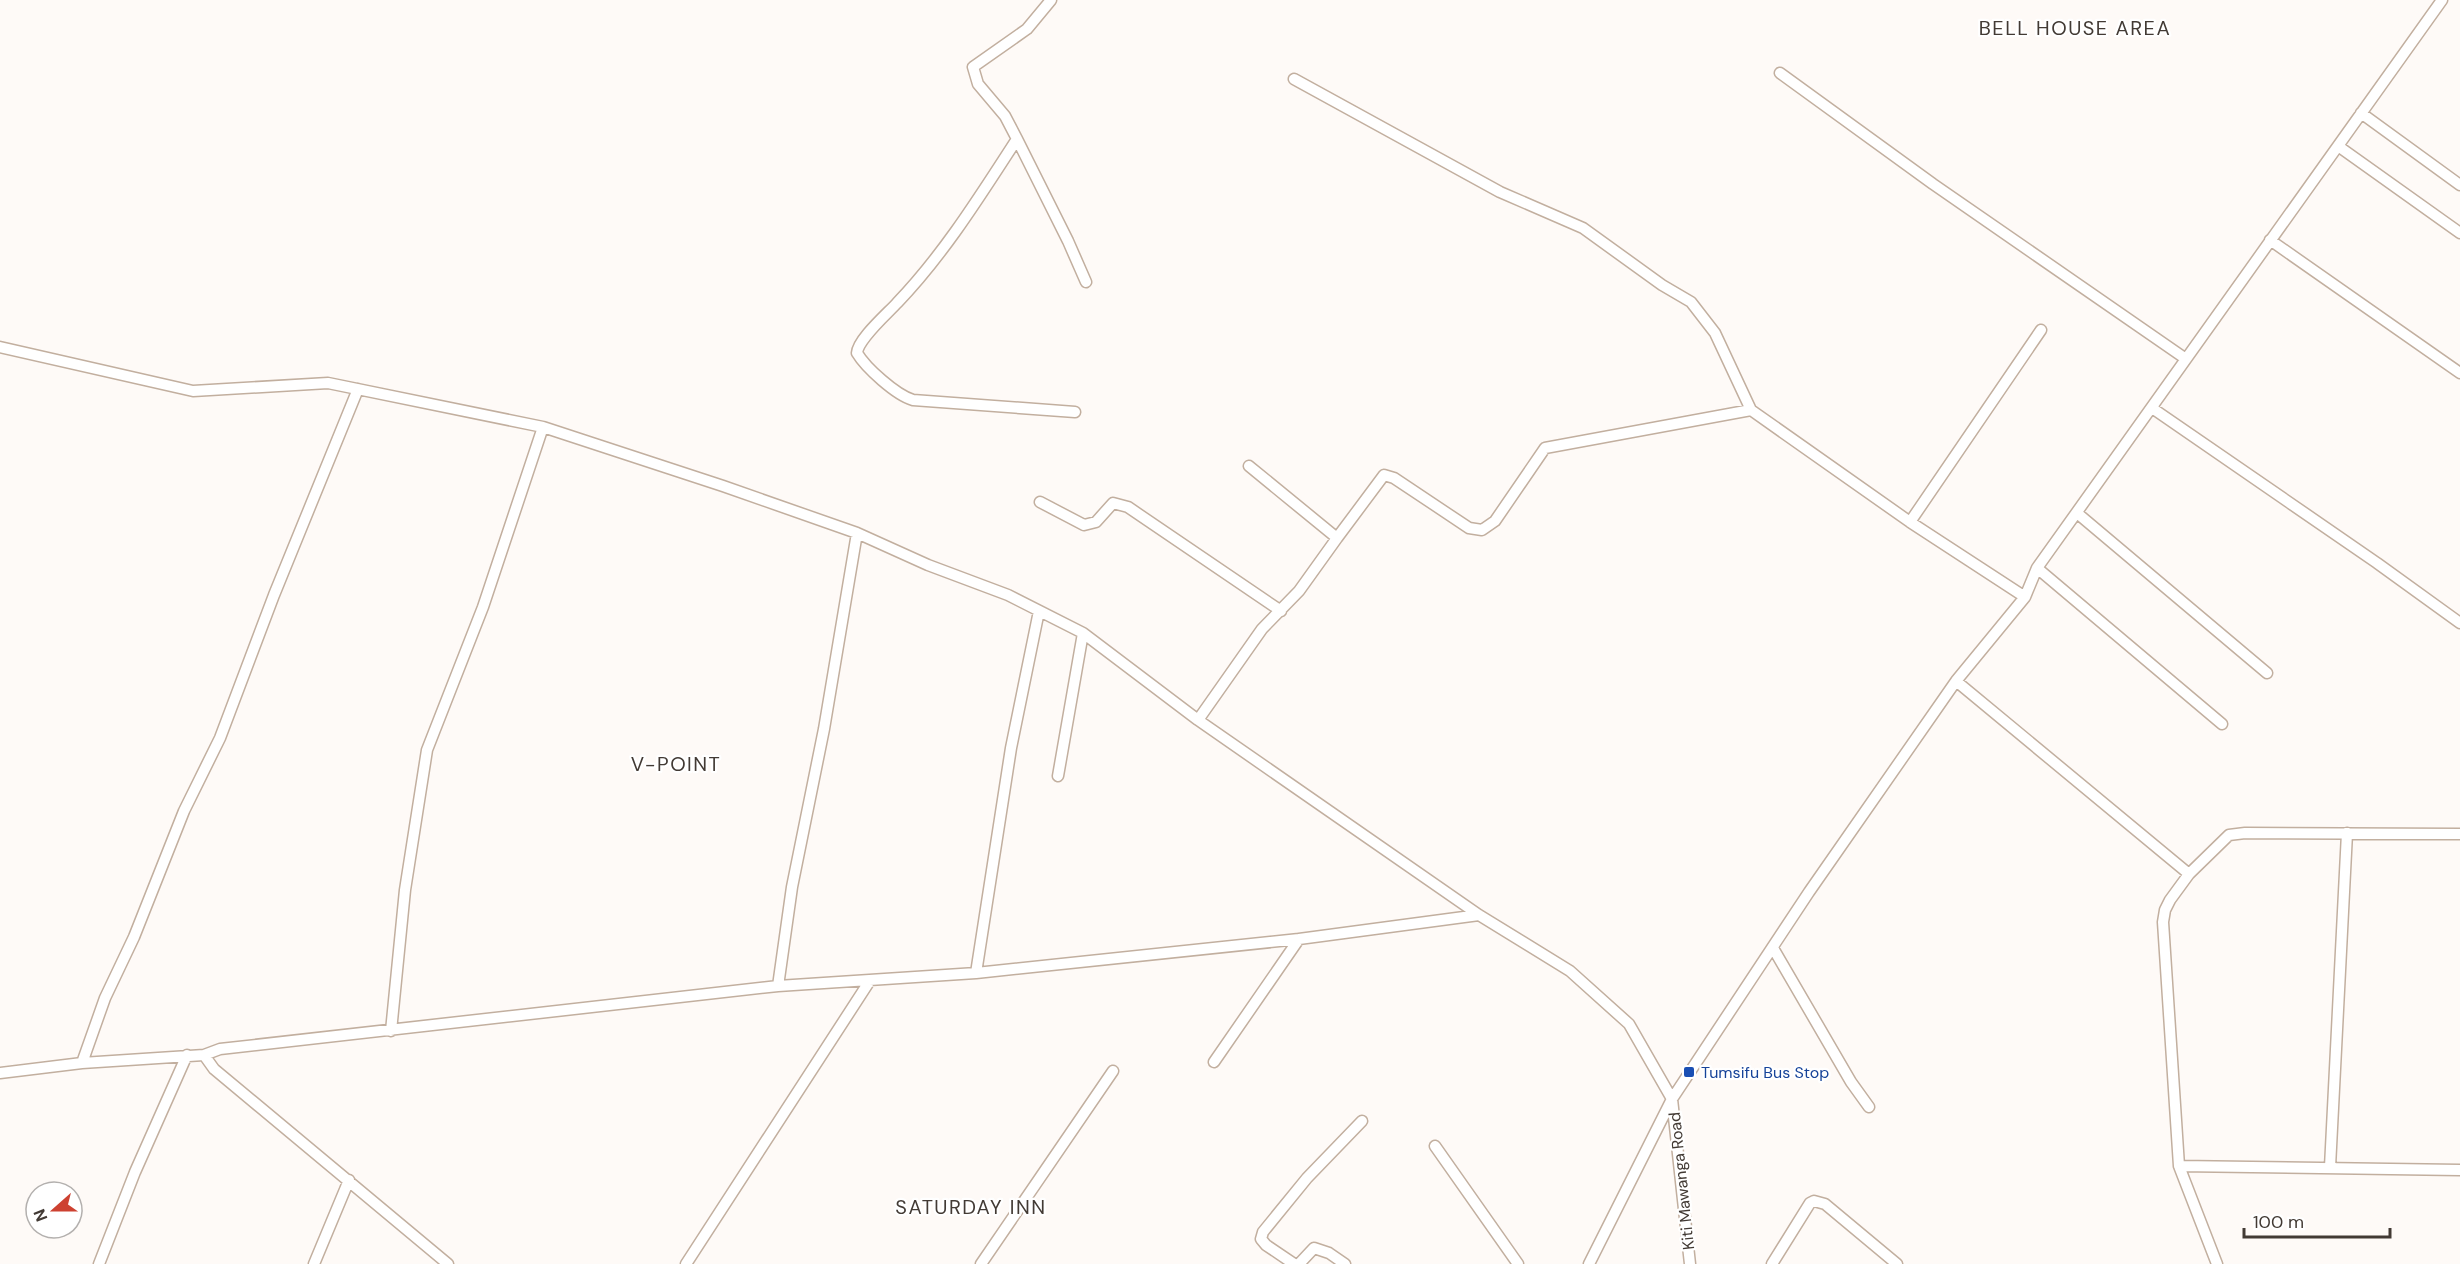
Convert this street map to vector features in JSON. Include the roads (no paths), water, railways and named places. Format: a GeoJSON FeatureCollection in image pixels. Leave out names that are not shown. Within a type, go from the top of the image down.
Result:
{"type":"FeatureCollection","features":[{"type":"Feature","properties":{"kind":"street"},"geometry":{"type":"LineString","coordinates":[[1051,0],[1027,28],[973,67],[978,84],[1005,116],[1086,282]]}},
{"type":"Feature","properties":{"kind":"street"},"geometry":{"type":"LineString","coordinates":[[1589,1264],[1672,1099],[1773,948],[1956,681],[2025,597],[2037,568],[2442,0]]}},
{"type":"Feature","properties":{"kind":"street"},"geometry":{"type":"LineString","coordinates":[[1780,73],[1934,184],[2186,359]]}},
{"type":"Feature","properties":{"kind":"street"},"geometry":{"type":"LineString","coordinates":[[1294,79],[1500,192],[1583,228],[1662,285],[1691,302],[1715,333],[1751,410],[1910,522],[2025,597]]}},
{"type":"Feature","properties":{"kind":"street"},"geometry":{"type":"LineString","coordinates":[[2361,113],[2460,185]]}},
{"type":"Feature","properties":{"kind":"street"},"geometry":{"type":"LineString","coordinates":[[1017,139],[965,219],[908,292],[862,341],[857,353],[903,397],[913,400],[1075,412]]}},
{"type":"Feature","properties":{"kind":"street"},"geometry":{"type":"LineString","coordinates":[[2337,146],[2460,233]]}},
{"type":"Feature","properties":{"kind":"street"},"geometry":{"type":"LineString","coordinates":[[2270,240],[2460,373]]}},
{"type":"Feature","properties":{"kind":"street"},"geometry":{"type":"LineString","coordinates":[[1910,522],[2041,330]]}},
{"type":"Feature","properties":{"kind":"street"},"geometry":{"type":"LineString","coordinates":[[0,347],[193,391],[328,383],[543,427],[723,486],[856,533],[928,565],[1008,595],[1083,633],[1198,720],[1479,915],[1570,971],[1629,1024],[1672,1099]]}},
{"type":"Feature","properties":{"kind":"street"},"geometry":{"type":"LineString","coordinates":[[82,1063],[105,998],[134,937],[184,811],[220,738],[274,595],[358,390]]}},
{"type":"Feature","properties":{"kind":"street"},"geometry":{"type":"LineString","coordinates":[[2152,408],[2460,623]]}},
{"type":"Feature","properties":{"kind":"street"},"geometry":{"type":"LineString","coordinates":[[1198,720],[1262,629],[1313,573],[1384,475],[1394,478],[1469,528],[1482,530],[1495,521],[1545,448],[1751,410]]}},
{"type":"Feature","properties":{"kind":"street"},"geometry":{"type":"LineString","coordinates":[[391,1030],[405,890],[427,750],[483,607],[543,427]]}},
{"type":"Feature","properties":{"kind":"street"},"geometry":{"type":"LineString","coordinates":[[1249,466],[1337,538]]}},
{"type":"Feature","properties":{"kind":"street"},"geometry":{"type":"LineString","coordinates":[[1040,502],[1084,525],[1096,522],[1113,503],[1128,507],[1281,610]]}},
{"type":"Feature","properties":{"kind":"street"},"geometry":{"type":"LineString","coordinates":[[2077,513],[2267,673]]}},
{"type":"Feature","properties":{"kind":"street"},"geometry":{"type":"LineString","coordinates":[[778,986],[792,887],[828,708],[856,533]]}},
{"type":"Feature","properties":{"kind":"street"},"geometry":{"type":"LineString","coordinates":[[2037,568],[2222,724]]}},
{"type":"Feature","properties":{"kind":"street"},"geometry":{"type":"LineString","coordinates":[[976,973],[1011,748],[1039,610]]}},
{"type":"Feature","properties":{"kind":"street"},"geometry":{"type":"LineString","coordinates":[[1058,776],[1083,633]]}},
{"type":"Feature","properties":{"kind":"street"},"geometry":{"type":"LineString","coordinates":[[1956,681],[2189,874]]}},
{"type":"Feature","properties":{"kind":"street"},"geometry":{"type":"LineString","coordinates":[[2217,1264],[2179,1166],[2163,922],[2165,910],[2189,874],[2229,835],[2245,833],[2460,834]]}},
{"type":"Feature","properties":{"kind":"street"},"geometry":{"type":"LineString","coordinates":[[2330,1167],[2347,833]]}},
{"type":"Feature","properties":{"kind":"street"},"geometry":{"type":"LineString","coordinates":[[0,1072],[82,1063],[204,1055],[220,1048],[778,986],[869,982],[976,973],[1299,939],[1479,915]]}},
{"type":"Feature","properties":{"kind":"street"},"geometry":{"type":"LineString","coordinates":[[1214,1062],[1299,939]]}},
{"type":"Feature","properties":{"kind":"street"},"geometry":{"type":"LineString","coordinates":[[1773,948],[1851,1082],[1869,1107]]}},
{"type":"Feature","properties":{"kind":"street"},"geometry":{"type":"LineString","coordinates":[[686,1264],[869,982]]}},
{"type":"Feature","properties":{"kind":"street"},"geometry":{"type":"LineString","coordinates":[[99,1264],[135,1172],[187,1055]]}},
{"type":"Feature","properties":{"kind":"street"},"geometry":{"type":"LineString","coordinates":[[204,1055],[214,1069],[448,1264]]}},
{"type":"Feature","properties":{"kind":"street"},"geometry":{"type":"LineString","coordinates":[[981,1264],[1113,1071]]}},
{"type":"Feature","properties":{"kind":"street","name":"Kiti Mawanga Road"},"geometry":{"type":"LineString","coordinates":[[1672,1099],[1690,1264]]}},
{"type":"Feature","properties":{"kind":"street"},"geometry":{"type":"LineString","coordinates":[[1345,1264],[1329,1252],[1314,1248],[1297,1264],[1266,1245],[1261,1239],[1263,1232],[1307,1178],[1362,1121]]}},
{"type":"Feature","properties":{"kind":"street"},"geometry":{"type":"LineString","coordinates":[[1435,1146],[1518,1264]]}},
{"type":"Feature","properties":{"kind":"street"},"geometry":{"type":"LineString","coordinates":[[2179,1166],[2460,1170]]}},
{"type":"Feature","properties":{"kind":"street"},"geometry":{"type":"LineString","coordinates":[[314,1264],[349,1180]]}},
{"type":"Feature","properties":{"kind":"street"},"geometry":{"type":"LineString","coordinates":[[1772,1264],[1810,1203],[1814,1201],[1825,1204],[1897,1264]]}},
{"type":"Feature","properties":{"kind":"place","name":"Tumsifu Bus Stop"},"geometry":{"type":"Point","coordinates":[1689,1072]}},
{"type":"Feature","properties":{"kind":"district","name":"BELL HOUSE AREA"},"geometry":{"type":"Point","coordinates":[2075,28]}},
{"type":"Feature","properties":{"kind":"district","name":"V-POINT"},"geometry":{"type":"Point","coordinates":[676,764]}},
{"type":"Feature","properties":{"kind":"district","name":"SATURDAY INN"},"geometry":{"type":"Point","coordinates":[971,1207]}}]}
